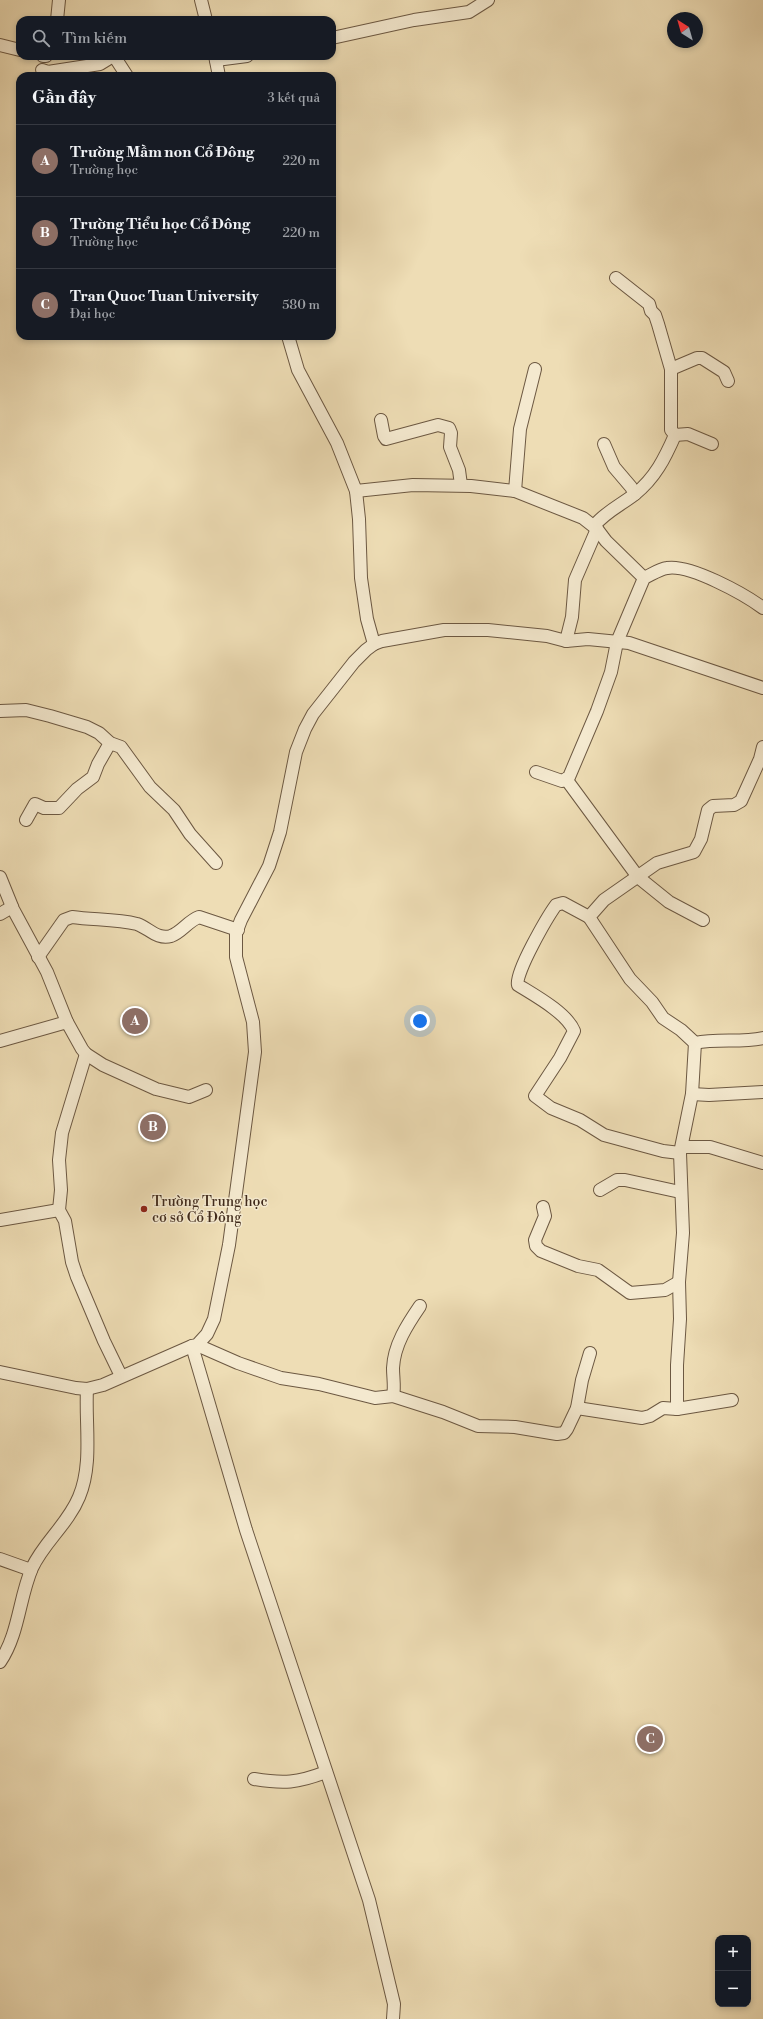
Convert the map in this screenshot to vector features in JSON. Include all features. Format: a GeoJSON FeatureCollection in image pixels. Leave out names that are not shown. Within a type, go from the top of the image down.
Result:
{"type":"FeatureCollection","features":[{"type":"Feature","properties":{"kind":"street"},"geometry":{"type":"LineString","coordinates":[[57,16],[59,0]]}},
{"type":"Feature","properties":{"kind":"street"},"geometry":{"type":"LineString","coordinates":[[201,0],[205,16]]}},
{"type":"Feature","properties":{"kind":"street"},"geometry":{"type":"LineString","coordinates":[[336,37],[414,20],[468,12],[488,0]]}},
{"type":"Feature","properties":{"kind":"street"},"geometry":{"type":"LineString","coordinates":[[0,45],[16,49]]}},
{"type":"Feature","properties":{"kind":"street"},"geometry":{"type":"LineString","coordinates":[[42,70],[48,72],[100,64],[106,60]]}},
{"type":"Feature","properties":{"kind":"street"},"geometry":{"type":"LineString","coordinates":[[116,60],[123,72]]}},
{"type":"Feature","properties":{"kind":"street"},"geometry":{"type":"LineString","coordinates":[[216,60],[218,72]]}},
{"type":"Feature","properties":{"kind":"street"},"geometry":{"type":"LineString","coordinates":[[616,278],[650,304],[651,311],[655,315],[672,369],[670,430],[675,435],[688,434],[712,444]]}},
{"type":"Feature","properties":{"kind":"street"},"geometry":{"type":"LineString","coordinates":[[289,340],[298,370],[337,443],[356,491],[359,519],[361,578],[367,619],[374,644]]}},
{"type":"Feature","properties":{"kind":"street"},"geometry":{"type":"LineString","coordinates":[[672,369],[697,358],[702,358],[724,372],[728,381]]}},
{"type":"Feature","properties":{"kind":"street"},"geometry":{"type":"LineString","coordinates":[[515,491],[520,429],[535,369]]}},
{"type":"Feature","properties":{"kind":"street"},"geometry":{"type":"LineString","coordinates":[[381,420],[386,439],[438,425],[449,428],[451,433],[450,447],[459,470],[461,486]]}},
{"type":"Feature","properties":{"kind":"street"},"geometry":{"type":"LineString","coordinates":[[566,641],[572,617],[575,580],[595,528],[604,516],[635,494],[651,478],[663,462],[675,435]]}},
{"type":"Feature","properties":{"kind":"street"},"geometry":{"type":"LineString","coordinates":[[604,444],[614,467],[635,494]]}},
{"type":"Feature","properties":{"kind":"street"},"geometry":{"type":"LineString","coordinates":[[356,491],[413,485],[461,486],[515,491],[583,518],[595,528],[606,541],[644,578]]}},
{"type":"Feature","properties":{"kind":"street"},"geometry":{"type":"LineString","coordinates":[[536,772],[562,781],[566,779],[585,743],[611,672],[617,642],[644,578],[665,568],[683,568],[738,593],[763,608]]}},
{"type":"Feature","properties":{"kind":"street"},"geometry":{"type":"LineString","coordinates":[[0,1372],[87,1389],[104,1385],[121,1376],[195,1345],[207,1334],[214,1319],[229,1246],[255,1052],[253,1022],[236,958],[235,947],[238,930],[269,866],[280,832],[296,752],[305,729],[313,714],[354,662],[374,644],[395,638],[444,630],[488,630],[547,636],[566,641],[588,639],[617,642],[637,645],[763,688]]}},
{"type":"Feature","properties":{"kind":"street"},"geometry":{"type":"LineString","coordinates":[[0,711],[26,710],[87,727],[99,733],[110,743],[121,747],[150,787],[174,810],[190,834],[216,863]]}},
{"type":"Feature","properties":{"kind":"street"},"geometry":{"type":"LineString","coordinates":[[26,820],[35,804],[44,808],[59,808],[77,789],[93,777],[98,764],[110,743]]}},
{"type":"Feature","properties":{"kind":"street"},"geometry":{"type":"LineString","coordinates":[[589,917],[604,900],[659,862],[694,852],[701,839],[708,810],[713,806],[734,806],[741,801],[757,766],[763,747]]}},
{"type":"Feature","properties":{"kind":"street"},"geometry":{"type":"LineString","coordinates":[[566,779],[638,877],[669,902],[703,920]]}},
{"type":"Feature","properties":{"kind":"street"},"geometry":{"type":"LineString","coordinates":[[0,878],[12,907],[47,972],[67,1022],[86,1054],[123,1074],[156,1089],[189,1097],[206,1090]]}},
{"type":"Feature","properties":{"kind":"street"},"geometry":{"type":"LineString","coordinates":[[695,1042],[682,1030],[663,1018],[652,1002],[630,979],[589,917],[563,903],[556,906],[528,954],[517,979],[518,985],[551,1006],[571,1024],[574,1031],[560,1058],[535,1096],[551,1108],[562,1114],[580,1120],[604,1135],[662,1151],[710,1147],[763,1163]]}},
{"type":"Feature","properties":{"kind":"street"},"geometry":{"type":"LineString","coordinates":[[0,914],[12,907]]}},
{"type":"Feature","properties":{"kind":"street"},"geometry":{"type":"LineString","coordinates":[[38,957],[64,920],[72,917],[135,924],[162,938],[171,936],[181,931],[192,919],[199,917],[238,930]]}},
{"type":"Feature","properties":{"kind":"street"},"geometry":{"type":"LineString","coordinates":[[0,1041],[67,1022]]}},
{"type":"Feature","properties":{"kind":"street"},"geometry":{"type":"LineString","coordinates":[[695,1042],[763,1038]]}},
{"type":"Feature","properties":{"kind":"street"},"geometry":{"type":"LineString","coordinates":[[677,1408],[677,1365],[680,1319],[679,1282],[683,1233],[680,1192],[681,1150],[692,1094],[695,1042]]}},
{"type":"Feature","properties":{"kind":"street"},"geometry":{"type":"LineString","coordinates":[[86,1054],[62,1132],[59,1160],[61,1190],[59,1210],[65,1221],[72,1262],[77,1277],[104,1341],[121,1376]]}},
{"type":"Feature","properties":{"kind":"street"},"geometry":{"type":"LineString","coordinates":[[692,1094],[709,1095],[763,1092]]}},
{"type":"Feature","properties":{"kind":"street"},"geometry":{"type":"LineString","coordinates":[[600,1190],[617,1180],[625,1180],[680,1192]]}},
{"type":"Feature","properties":{"kind":"street"},"geometry":{"type":"LineString","coordinates":[[543,1207],[545,1216],[535,1240],[536,1246],[541,1251],[578,1266],[598,1270],[630,1293],[665,1290],[679,1282]]}},
{"type":"Feature","properties":{"kind":"street"},"geometry":{"type":"LineString","coordinates":[[0,1220],[59,1210]]}},
{"type":"Feature","properties":{"kind":"street"},"geometry":{"type":"LineString","coordinates":[[393,1396],[395,1386],[393,1367],[396,1350],[404,1331],[420,1306]]}},
{"type":"Feature","properties":{"kind":"street"},"geometry":{"type":"LineString","coordinates":[[195,1345],[238,1363],[281,1378],[319,1384],[375,1398],[393,1396],[443,1412],[478,1426],[514,1426],[557,1434],[564,1432],[567,1429],[578,1408],[582,1380],[590,1353]]}},
{"type":"Feature","properties":{"kind":"street"},"geometry":{"type":"LineString","coordinates":[[195,1345],[246,1530],[314,1730],[326,1772],[369,1900],[394,2004],[393,2019]]}},
{"type":"Feature","properties":{"kind":"street"},"geometry":{"type":"LineString","coordinates":[[0,1662],[15,1628],[31,1570],[44,1548],[73,1509],[82,1487],[87,1463],[87,1389]]}},
{"type":"Feature","properties":{"kind":"street"},"geometry":{"type":"LineString","coordinates":[[578,1408],[642,1418],[650,1416],[663,1408],[677,1408],[732,1400]]}},
{"type":"Feature","properties":{"kind":"street"},"geometry":{"type":"LineString","coordinates":[[0,1559],[31,1570]]}},
{"type":"Feature","properties":{"kind":"street"},"geometry":{"type":"LineString","coordinates":[[254,1778],[274,1782],[293,1782],[326,1772]]}},
{"type":"Feature","properties":{"kind":"place","name":"Trường Mầm non Cổ Đông"},"geometry":{"type":"Point","coordinates":[135,1021]}},
{"type":"Feature","properties":{"kind":"place","name":"Trường Tiểu học Cổ Đông"},"geometry":{"type":"Point","coordinates":[153,1127]}},
{"type":"Feature","properties":{"kind":"place","name":"Trường Trung học cơ sở Cổ Đông"},"geometry":{"type":"Point","coordinates":[144,1209]}},
{"type":"Feature","properties":{"kind":"place","name":"Tran Quoc Tuan University"},"geometry":{"type":"Point","coordinates":[650,1739]}}]}
